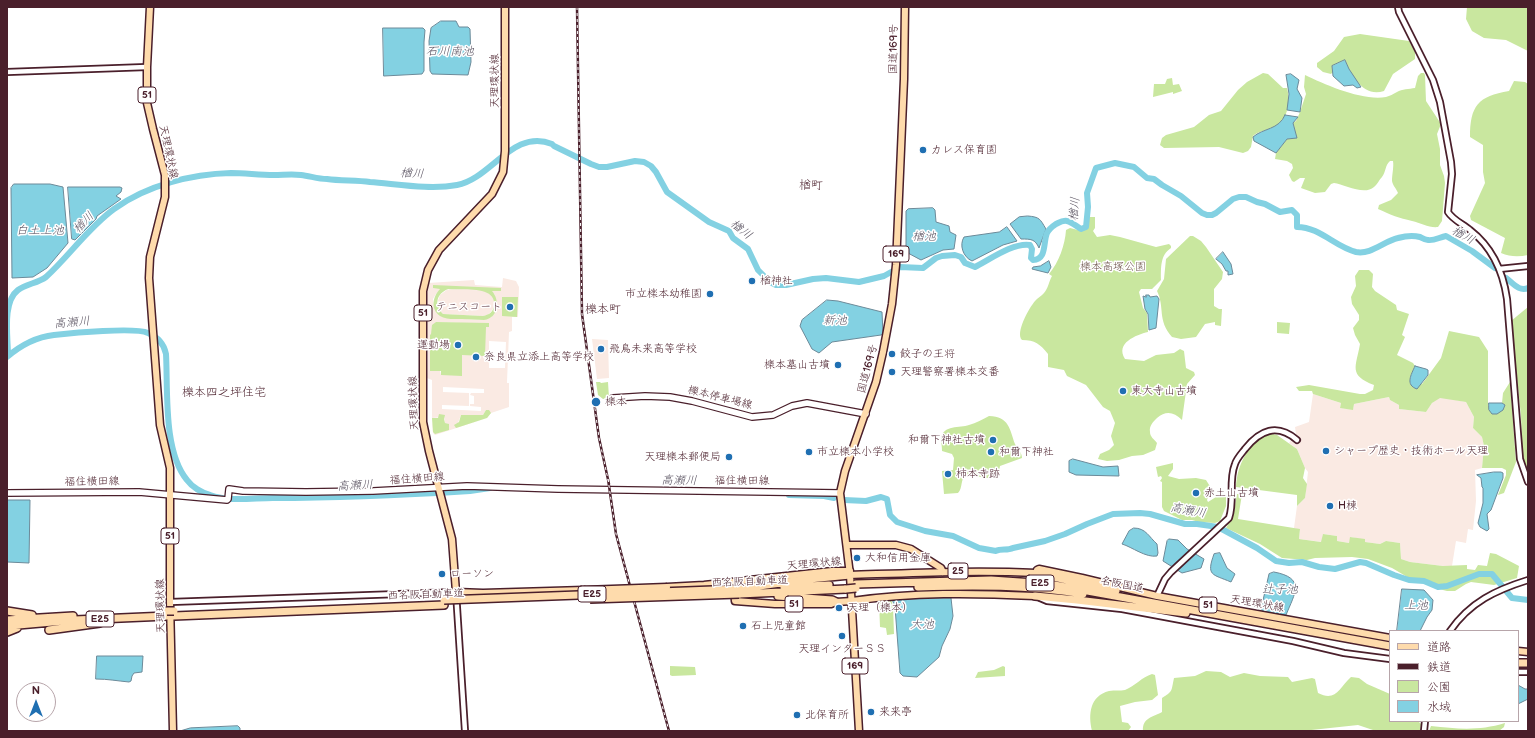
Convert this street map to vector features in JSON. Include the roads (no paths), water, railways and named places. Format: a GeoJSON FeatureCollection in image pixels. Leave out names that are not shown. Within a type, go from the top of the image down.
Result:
{"type":"FeatureCollection","features":[{"type":"Feature","properties":{"kind":"highway"},"geometry":{"type":"LineString","coordinates":[[742,591],[850,573]]}},
{"type":"Feature","properties":{"kind":"highway","name":"E25"},"geometry":{"type":"LineString","coordinates":[[1036,576],[1078,581],[1139,598],[1222,615]]}},
{"type":"Feature","properties":{"kind":"highway","name":"名阪国道"},"geometry":{"type":"LineString","coordinates":[[856,586],[969,580],[1030,582],[1091,591],[1389,646]]}},
{"type":"Feature","properties":{"kind":"highway","name":"名阪国道"},"geometry":{"type":"LineString","coordinates":[[846,586],[970,585],[1030,587],[1076,593],[1389,650]]}},
{"type":"Feature","properties":{"kind":"highway","name":"西名阪自動車道"},"geometry":{"type":"LineString","coordinates":[[7,615],[44,617],[170,613],[846,586]]}},
{"type":"Feature","properties":{"kind":"highway"},"geometry":{"type":"LineString","coordinates":[[742,591],[752,595],[832,600],[836,602]]}},
{"type":"Feature","properties":{"kind":"highway","name":"E25"},"geometry":{"type":"LineString","coordinates":[[1035,593],[1077,600],[1186,613]]}},
{"type":"Feature","properties":{"kind":"highway","name":"西名阪自動車道"},"geometry":{"type":"LineString","coordinates":[[7,630],[34,624],[151,616],[170,613]]}},
{"type":"Feature","properties":{"kind":"highway"},"geometry":{"type":"LineString","coordinates":[[49,630],[147,618],[151,616]]}},
{"type":"Feature","properties":{"kind":"highway","name":"E25"},"geometry":{"type":"LineString","coordinates":[[7,630],[34,624]]}},
{"type":"Feature","properties":{"kind":"main road","name":"天理環状線"},"geometry":{"type":"LineString","coordinates":[[150,7],[147,103],[165,185],[165,197],[150,258],[150,278],[160,424],[170,468],[170,602],[173,731]]}},
{"type":"Feature","properties":{"kind":"main road","name":"天理環状線"},"geometry":{"type":"LineString","coordinates":[[505,7],[505,151],[503,172],[492,194],[433,259],[428,270],[423,291],[425,436],[452,540],[456,592],[483,593],[667,587],[733,582],[832,571],[850,573]]}},
{"type":"Feature","properties":{"kind":"main road","name":"国道169号"},"geometry":{"type":"LineString","coordinates":[[859,731],[850,573],[840,493],[844,475],[866,414],[883,352],[894,284],[904,79],[905,7]]}},
{"type":"Feature","properties":{"kind":"main road","name":"櫟本停車場線"},"geometry":{"type":"LineString","coordinates":[[613,398],[646,396],[676,398],[752,417],[766,416],[792,406],[807,403],[866,414]]}},
{"type":"Feature","properties":{"kind":"main road","name":"福住横田線"},"geometry":{"type":"LineString","coordinates":[[7,493],[139,492],[227,500],[229,489],[259,491],[351,492],[439,491],[467,486],[840,493]]}},
{"type":"Feature","properties":{"kind":"main road","name":"天理環状線"},"geometry":{"type":"LineString","coordinates":[[847,544],[896,545],[911,549],[941,568],[943,572]]}},
{"type":"Feature","properties":{"kind":"main road","name":"天理環状線"},"geometry":{"type":"LineString","coordinates":[[1036,576],[1037,570],[1039,569],[1157,596],[1389,638]]}},
{"type":"Feature","properties":{"kind":"main road","name":"25"},"geometry":{"type":"LineString","coordinates":[[850,573],[880,574],[990,570],[1036,576]]}},
{"type":"Feature","properties":{"kind":"main road","name":"51"},"geometry":{"type":"LineString","coordinates":[[733,582],[735,601],[775,604],[831,604],[836,602],[852,601]]}},
{"type":"Feature","properties":{"kind":"main road","name":"25"},"geometry":{"type":"LineString","coordinates":[[852,601],[913,595],[1035,593]]}},
{"type":"Feature","properties":{"kind":"street"},"geometry":{"type":"LineString","coordinates":[[1398,7],[1399,12],[1433,80],[1440,102],[1452,174],[1448,212],[1472,231],[1485,245],[1499,269],[1507,299],[1520,459],[1528,482]]}},
{"type":"Feature","properties":{"kind":"street"},"geometry":{"type":"LineString","coordinates":[[7,72],[147,67]]}},
{"type":"Feature","properties":{"kind":"street"},"geometry":{"type":"LineString","coordinates":[[1499,269],[1528,266]]}},
{"type":"Feature","properties":{"kind":"street"},"geometry":{"type":"LineString","coordinates":[[1157,596],[1165,579],[1171,572],[1229,518],[1232,508],[1232,490],[1235,464],[1250,443],[1258,435],[1271,430],[1284,431],[1297,440]]}},
{"type":"Feature","properties":{"kind":"street"},"geometry":{"type":"LineString","coordinates":[[1451,630],[1465,613],[1481,601],[1500,590],[1527,580]]}},
{"type":"Feature","properties":{"kind":"street"},"geometry":{"type":"LineString","coordinates":[[170,602],[456,592],[465,731]]}},
{"type":"Feature","properties":{"kind":"street"},"geometry":{"type":"LineString","coordinates":[[1035,593],[1047,601],[1122,609],[1344,652],[1389,659]]}},
{"type":"Feature","properties":{"kind":"water","name":"石川南池"},"geometry":{"type":"Polygon","coordinates":[[[441,21],[456,21],[459,27],[468,27],[470,29],[471,62],[468,75],[432,74],[430,71],[429,41],[431,28],[441,21]]]}},
{"type":"Feature","properties":{"kind":"water","name":"石川南池"},"geometry":{"type":"Polygon","coordinates":[[[383,28],[423,28],[425,30],[424,71],[422,74],[384,76],[383,28]]]}},
{"type":"Feature","properties":{"kind":"water"},"geometry":{"type":"Polygon","coordinates":[[[1345,60],[1361,87],[1357,88],[1353,85],[1344,86],[1333,76],[1332,66],[1345,60]]]}},
{"type":"Feature","properties":{"kind":"water"},"geometry":{"type":"Polygon","coordinates":[[[1291,74],[1299,80],[1297,89],[1302,98],[1300,112],[1287,110],[1289,94],[1286,75],[1291,74]]]}},
{"type":"Feature","properties":{"kind":"water"},"geometry":{"type":"Polygon","coordinates":[[[1285,115],[1298,117],[1293,123],[1297,138],[1287,139],[1276,153],[1254,141],[1253,137],[1279,124],[1285,115]]]}},
{"type":"Feature","properties":{"kind":"water","name":"白土上池"},"geometry":{"type":"Polygon","coordinates":[[[14,184],[50,184],[63,187],[68,243],[47,268],[33,277],[12,278],[11,188],[14,184]]]}},
{"type":"Feature","properties":{"kind":"water","name":"白土上池"},"geometry":{"type":"Polygon","coordinates":[[[68,187],[120,187],[122,188],[121,192],[116,196],[121,199],[97,216],[96,219],[75,240],[72,239],[68,187]]]}},
{"type":"Feature","properties":{"kind":"water","name":"楢池"},"geometry":{"type":"Polygon","coordinates":[[[933,208],[935,210],[936,222],[949,226],[950,232],[956,235],[954,249],[943,250],[921,260],[906,252],[906,211],[908,209],[933,208]]]}},
{"type":"Feature","properties":{"kind":"water"},"geometry":{"type":"Polygon","coordinates":[[[1028,216],[1039,219],[1046,229],[1039,248],[1032,240],[1021,239],[1010,224],[1019,217],[1028,216]]]}},
{"type":"Feature","properties":{"kind":"water","name":"楢池"},"geometry":{"type":"Polygon","coordinates":[[[1007,227],[1017,241],[1003,245],[972,261],[966,257],[962,247],[964,237],[999,232],[1007,227]]]}},
{"type":"Feature","properties":{"kind":"water"},"geometry":{"type":"Polygon","coordinates":[[[1223,252],[1231,264],[1233,274],[1228,275],[1228,271],[1226,271],[1222,264],[1216,259],[1223,252]]]}},
{"type":"Feature","properties":{"kind":"water"},"geometry":{"type":"Polygon","coordinates":[[[1049,261],[1051,267],[1048,273],[1032,269],[1033,267],[1040,266],[1049,261]]]}},
{"type":"Feature","properties":{"kind":"water"},"geometry":{"type":"Polygon","coordinates":[[[1146,295],[1149,295],[1150,297],[1157,296],[1159,299],[1156,328],[1149,330],[1148,314],[1145,309],[1143,296],[1146,297],[1146,295]]]}},
{"type":"Feature","properties":{"kind":"water","name":"新池"},"geometry":{"type":"Polygon","coordinates":[[[827,300],[838,301],[882,312],[883,334],[832,342],[819,353],[812,349],[800,326],[802,320],[827,300]]]}},
{"type":"Feature","properties":{"kind":"water"},"geometry":{"type":"Polygon","coordinates":[[[1415,366],[1428,370],[1428,375],[1417,389],[1411,385],[1410,382],[1415,366]]]}},
{"type":"Feature","properties":{"kind":"water"},"geometry":{"type":"Polygon","coordinates":[[[1489,403],[1502,403],[1505,405],[1503,410],[1497,414],[1492,414],[1489,410],[1489,403]]]}},
{"type":"Feature","properties":{"kind":"water"},"geometry":{"type":"Polygon","coordinates":[[[1073,459],[1103,467],[1118,466],[1119,476],[1076,475],[1069,472],[1069,461],[1073,459]]]}},
{"type":"Feature","properties":{"kind":"water"},"geometry":{"type":"Polygon","coordinates":[[[1494,472],[1503,473],[1503,478],[1491,510],[1487,514],[1489,529],[1487,531],[1480,527],[1478,523],[1483,503],[1483,488],[1481,478],[1477,475],[1494,472]]]}},
{"type":"Feature","properties":{"kind":"water"},"geometry":{"type":"Polygon","coordinates":[[[7,500],[30,500],[29,563],[7,562],[7,500]]]}},
{"type":"Feature","properties":{"kind":"water"},"geometry":{"type":"Polygon","coordinates":[[[1134,528],[1138,528],[1147,533],[1157,544],[1157,556],[1144,554],[1122,544],[1129,531],[1134,528]]]}},
{"type":"Feature","properties":{"kind":"water"},"geometry":{"type":"Polygon","coordinates":[[[1169,539],[1178,540],[1187,549],[1204,559],[1201,568],[1182,573],[1163,561],[1167,541],[1169,539]]]}},
{"type":"Feature","properties":{"kind":"water"},"geometry":{"type":"Polygon","coordinates":[[[1220,553],[1227,568],[1235,574],[1231,582],[1212,573],[1211,567],[1214,554],[1220,553]]]}},
{"type":"Feature","properties":{"kind":"water","name":"辻子池"},"geometry":{"type":"Polygon","coordinates":[[[1274,572],[1291,578],[1294,582],[1295,593],[1286,615],[1263,612],[1261,609],[1269,574],[1274,572]]]}},
{"type":"Feature","properties":{"kind":"water","name":"上池"},"geometry":{"type":"Polygon","coordinates":[[[1402,589],[1424,590],[1433,600],[1432,610],[1420,630],[1397,630],[1402,589]]]}},
{"type":"Feature","properties":{"kind":"water","name":"大池"},"geometry":{"type":"Polygon","coordinates":[[[951,598],[953,616],[950,629],[942,646],[939,657],[917,677],[903,676],[900,673],[895,607],[892,599],[951,598]]]}},
{"type":"Feature","properties":{"kind":"water"},"geometry":{"type":"Polygon","coordinates":[[[97,656],[143,656],[142,672],[134,673],[131,681],[129,682],[96,679],[97,656]]]}},
{"type":"Feature","properties":{"kind":"water"},"geometry":{"type":"Polygon","coordinates":[[[1519,686],[1528,689],[1528,699],[1519,704],[1519,686]]]}},
{"type":"Feature","properties":{"kind":"water"},"geometry":{"type":"Polygon","coordinates":[[[238,726],[240,731],[180,731],[190,728],[238,726]]]}},
{"type":"Feature","properties":{"kind":"waterway","name":"楢川"},"geometry":{"type":"LineString","coordinates":[[8,356],[8,311],[13,296],[18,290],[46,277],[96,224],[114,209],[141,193],[155,187],[170,182],[201,176],[231,173],[304,175],[324,179],[414,186],[436,187],[457,185],[469,181],[481,174],[514,148],[525,143],[538,141],[552,144],[599,167],[607,167],[635,161],[644,162],[651,166],[667,192],[709,222],[729,231],[733,238],[748,249],[758,270],[770,282],[776,285],[786,285],[813,279],[826,278],[859,282],[884,276],[900,267],[923,268],[936,258],[942,256],[955,255],[961,257],[965,263],[975,267],[1009,249],[1024,245],[1030,245],[1032,249],[1031,258],[1033,260],[1037,259],[1043,254],[1047,233],[1056,224],[1066,221],[1071,222],[1081,229],[1086,227],[1088,207],[1087,193],[1096,168],[1115,163],[1134,167],[1147,178],[1154,179],[1207,215],[1216,213],[1233,199],[1246,197],[1265,204],[1280,212],[1292,210],[1297,215],[1297,227],[1313,230],[1341,246],[1356,252],[1367,252],[1403,237],[1415,236],[1430,240],[1446,236],[1472,251],[1495,268]]}},
{"type":"Feature","properties":{"kind":"waterway","name":"楢川"},"geometry":{"type":"LineString","coordinates":[[1506,278],[1519,288],[1528,288]]}},
{"type":"Feature","properties":{"kind":"waterway","name":"高瀬川"},"geometry":{"type":"LineString","coordinates":[[7,357],[29,342],[54,335],[130,330],[141,331],[155,337],[164,347],[166,354],[168,420],[170,437],[179,468],[189,483],[194,487],[204,493],[217,497],[241,499],[347,497],[470,491],[490,488]]}},
{"type":"Feature","properties":{"kind":"waterway","name":"高瀬川"},"geometry":{"type":"LineString","coordinates":[[789,495],[824,496],[834,498]]}},
{"type":"Feature","properties":{"kind":"waterway","name":"高瀬川"},"geometry":{"type":"LineString","coordinates":[[844,500],[866,501],[881,497],[887,499],[890,515],[897,522],[925,531],[953,536],[979,548],[996,551],[1045,541],[1113,514],[1150,514],[1185,524],[1218,527],[1257,548],[1276,561],[1289,563],[1302,562],[1319,567],[1335,569],[1360,562],[1409,580],[1424,581],[1438,587],[1447,586],[1479,574],[1492,574],[1512,598],[1528,600]]}},
{"type":"Feature","properties":{"kind":"railway"},"geometry":{"type":"LineString","coordinates":[[577,7],[582,314],[599,438],[609,484]]}},
{"type":"Feature","properties":{"kind":"railway"},"geometry":{"type":"LineString","coordinates":[[608,479],[616,534],[669,731]]}},
{"type":"Feature","properties":{"kind":"place","name":"カレス保育園"},"geometry":{"type":"Point","coordinates":[923,150]}},
{"type":"Feature","properties":{"kind":"place","name":"楢神社"},"geometry":{"type":"Point","coordinates":[752,281]}},
{"type":"Feature","properties":{"kind":"place","name":"市立檪本幼稚園"},"geometry":{"type":"Point","coordinates":[710,294]}},
{"type":"Feature","properties":{"kind":"place","name":"テニスコート"},"geometry":{"type":"Point","coordinates":[510,307]}},
{"type":"Feature","properties":{"kind":"place","name":"運動場"},"geometry":{"type":"Point","coordinates":[458,345]}},
{"type":"Feature","properties":{"kind":"place","name":"飛鳥未来高等学校"},"geometry":{"type":"Point","coordinates":[601,349]}},
{"type":"Feature","properties":{"kind":"place","name":"餃子の王将"},"geometry":{"type":"Point","coordinates":[892,354]}},
{"type":"Feature","properties":{"kind":"place","name":"奈良県立添上高等学校"},"geometry":{"type":"Point","coordinates":[476,357]}},
{"type":"Feature","properties":{"kind":"place","name":"櫟本墓山古墳"},"geometry":{"type":"Point","coordinates":[838,365]}},
{"type":"Feature","properties":{"kind":"place","name":"天理警察署櫟本交番"},"geometry":{"type":"Point","coordinates":[892,372]}},
{"type":"Feature","properties":{"kind":"place","name":"東大寺山古墳"},"geometry":{"type":"Point","coordinates":[1123,391]}},
{"type":"Feature","properties":{"kind":"place","name":"櫟本"},"geometry":{"type":"Point","coordinates":[596,402]}},
{"type":"Feature","properties":{"kind":"place","name":"和爾下神社古墳"},"geometry":{"type":"Point","coordinates":[993,440]}},
{"type":"Feature","properties":{"kind":"place","name":"シャープ歴史・技術ホール天理"},"geometry":{"type":"Point","coordinates":[1326,451]}},
{"type":"Feature","properties":{"kind":"place","name":"市立櫟本小学校"},"geometry":{"type":"Point","coordinates":[809,452]}},
{"type":"Feature","properties":{"kind":"place","name":"和爾下神社"},"geometry":{"type":"Point","coordinates":[991,452]}},
{"type":"Feature","properties":{"kind":"place","name":"天理櫟本郵便局"},"geometry":{"type":"Point","coordinates":[729,457]}},
{"type":"Feature","properties":{"kind":"place","name":"柿本寺跡"},"geometry":{"type":"Point","coordinates":[948,474]}},
{"type":"Feature","properties":{"kind":"place","name":"赤土山古墳"},"geometry":{"type":"Point","coordinates":[1196,493]}},
{"type":"Feature","properties":{"kind":"place","name":"H棟"},"geometry":{"type":"Point","coordinates":[1330,506]}},
{"type":"Feature","properties":{"kind":"place","name":"大和信用金庫"},"geometry":{"type":"Point","coordinates":[857,558]}},
{"type":"Feature","properties":{"kind":"place","name":"ローソン"},"geometry":{"type":"Point","coordinates":[442,574]}},
{"type":"Feature","properties":{"kind":"place","name":"天理（櫟本）"},"geometry":{"type":"Point","coordinates":[839,608]}},
{"type":"Feature","properties":{"kind":"place","name":"石上児童館"},"geometry":{"type":"Point","coordinates":[743,626]}},
{"type":"Feature","properties":{"kind":"place","name":"天理インターＳＳ"},"geometry":{"type":"Point","coordinates":[842,636]}},
{"type":"Feature","properties":{"kind":"place","name":"来来亭"},"geometry":{"type":"Point","coordinates":[871,712]}},
{"type":"Feature","properties":{"kind":"place","name":"北保育所"},"geometry":{"type":"Point","coordinates":[797,715]}},
{"type":"Feature","properties":{"kind":"district","name":"楢町"},"geometry":{"type":"Point","coordinates":[811,186]}},
{"type":"Feature","properties":{"kind":"district","name":"櫟本町"},"geometry":{"type":"Point","coordinates":[603,310]}},
{"type":"Feature","properties":{"kind":"district","name":"櫟本四之坪住宅"},"geometry":{"type":"Point","coordinates":[224,393]}},
{"type":"Feature","properties":{"kind":"park label","name":"櫟本高塚公園"},"geometry":{"type":"Point","coordinates":[1113,267]}}]}
